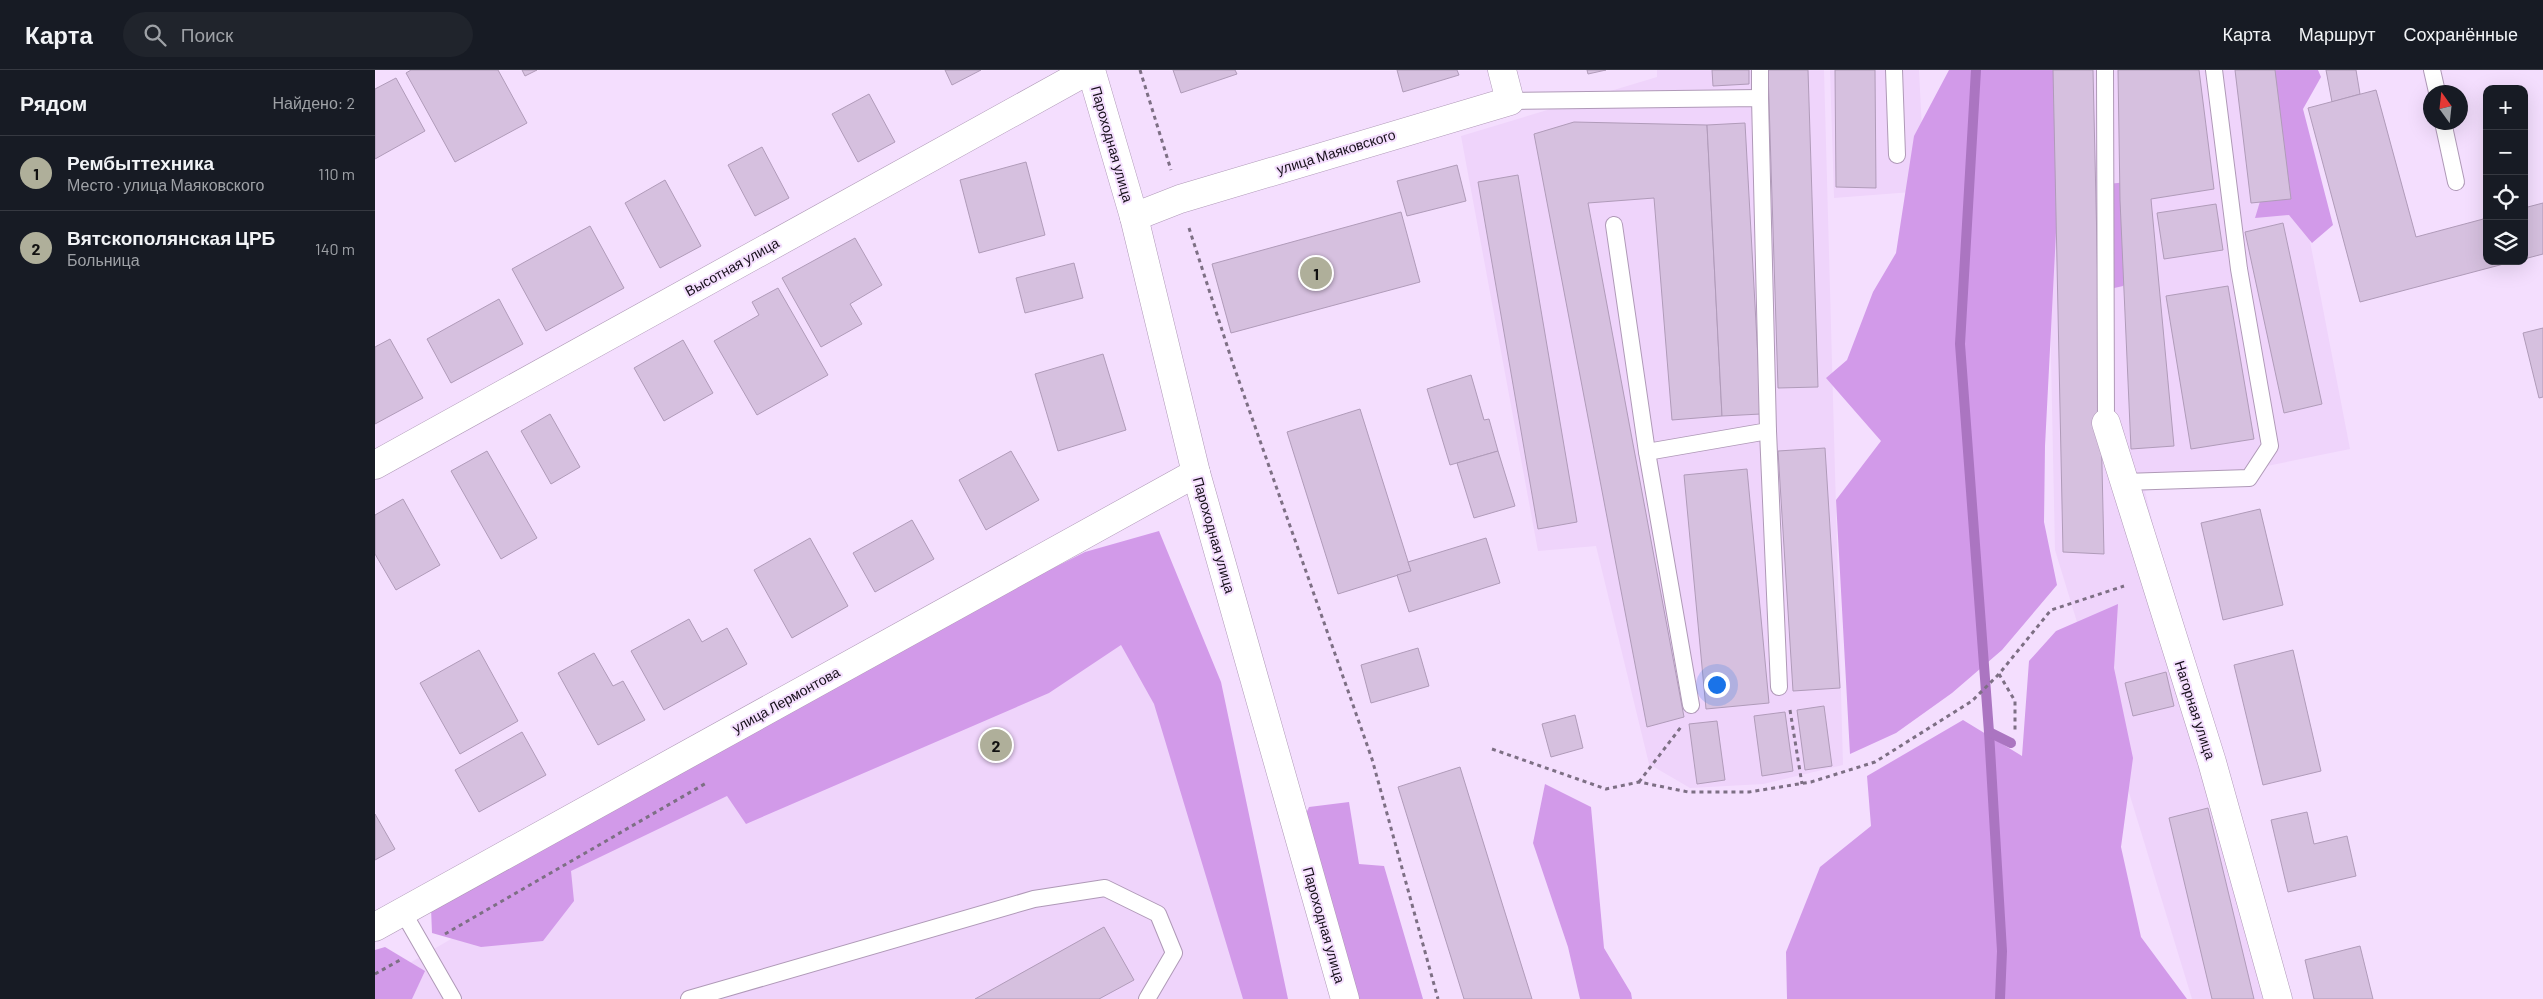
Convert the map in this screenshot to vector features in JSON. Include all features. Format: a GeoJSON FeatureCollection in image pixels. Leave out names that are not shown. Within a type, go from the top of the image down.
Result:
{"type":"FeatureCollection","features":[{"type":"Feature","properties":{"kind":"street","name":"Пароходная улица"},"geometry":{"type":"LineString","coordinates":[[1090,70],[1134,217],[1197,473],[1345,999]]}},
{"type":"Feature","properties":{"kind":"street","name":"Высотная улица"},"geometry":{"type":"LineString","coordinates":[[375,465],[1090,70]]}},
{"type":"Feature","properties":{"kind":"street"},"geometry":{"type":"LineString","coordinates":[[1502,70],[1510,101]]}},
{"type":"Feature","properties":{"kind":"street","name":"улица Маяковского"},"geometry":{"type":"LineString","coordinates":[[1134,217],[1180,199],[1510,101]]}},
{"type":"Feature","properties":{"kind":"street","name":"Нагорная улица"},"geometry":{"type":"LineString","coordinates":[[2106,423],[2212,762],[2278,999]]}},
{"type":"Feature","properties":{"kind":"street","name":"улица Лермонтова"},"geometry":{"type":"LineString","coordinates":[[375,927],[1197,473]]}},
{"type":"Feature","properties":{"kind":"lane"},"geometry":{"type":"LineString","coordinates":[[1760,70],[1768,431],[1779,687]]}},
{"type":"Feature","properties":{"kind":"lane"},"geometry":{"type":"LineString","coordinates":[[1894,70],[1897,155]]}},
{"type":"Feature","properties":{"kind":"lane"},"geometry":{"type":"LineString","coordinates":[[2105,70],[2106,423]]}},
{"type":"Feature","properties":{"kind":"lane"},"geometry":{"type":"LineString","coordinates":[[2124,482],[2249,478],[2270,446],[2239,269],[2214,70]]}},
{"type":"Feature","properties":{"kind":"lane"},"geometry":{"type":"LineString","coordinates":[[2432,70],[2435,85]]}},
{"type":"Feature","properties":{"kind":"lane"},"geometry":{"type":"LineString","coordinates":[[1510,101],[1761,98]]}},
{"type":"Feature","properties":{"kind":"lane"},"geometry":{"type":"LineString","coordinates":[[2445,130],[2456,182]]}},
{"type":"Feature","properties":{"kind":"lane"},"geometry":{"type":"LineString","coordinates":[[1614,225],[1647,452],[1691,705]]}},
{"type":"Feature","properties":{"kind":"lane"},"geometry":{"type":"LineString","coordinates":[[1647,452],[1768,431]]}},
{"type":"Feature","properties":{"kind":"lane"},"geometry":{"type":"LineString","coordinates":[[689,999],[1033,899],[1105,888],[1158,914],[1174,953],[1147,999]]}},
{"type":"Feature","properties":{"kind":"lane"},"geometry":{"type":"LineString","coordinates":[[403,912],[453,999]]}},
{"type":"Feature","properties":{"kind":"path"},"geometry":{"type":"LineString","coordinates":[[1140,70],[1233,364],[1372,759],[1438,999]]}},
{"type":"Feature","properties":{"kind":"path"},"geometry":{"type":"LineString","coordinates":[[1492,749],[1606,789],[1639,782],[1688,792],[1749,792],[1802,784],[1875,762],[1972,701],[1999,674],[2051,610],[2109,592]]}},
{"type":"Feature","properties":{"kind":"path"},"geometry":{"type":"LineString","coordinates":[[1999,674],[2015,701],[2015,733]]}},
{"type":"Feature","properties":{"kind":"path"},"geometry":{"type":"LineString","coordinates":[[1779,687],[1789,704],[1802,784]]}},
{"type":"Feature","properties":{"kind":"path"},"geometry":{"type":"LineString","coordinates":[[1639,782],[1689,718],[1691,705]]}},
{"type":"Feature","properties":{"kind":"shaded area"},"geometry":{"type":"Polygon","coordinates":[[[1657,70],[1824,70],[1843,765],[1763,784],[1690,788],[1649,764],[1596,546],[1538,551],[1461,136],[1657,77],[1657,70]]]}},
{"type":"Feature","properties":{"kind":"shaded area"},"geometry":{"type":"Polygon","coordinates":[[[1830,70],[1919,70],[1925,191],[1834,198],[1830,70]]]}},
{"type":"Feature","properties":{"kind":"shaded area"},"geometry":{"type":"Polygon","coordinates":[[[1949,70],[2057,70],[2062,116],[2045,446],[2044,522],[2057,585],[2002,650],[1952,693],[1896,733],[1850,754],[1836,500],[1881,441],[1826,378],[1847,360],[1873,292],[1896,253],[1914,136],[1949,70]]]}},
{"type":"Feature","properties":{"kind":"shaded area"},"geometry":{"type":"Polygon","coordinates":[[[2045,70],[2288,70],[2303,205],[2350,449],[2145,491],[2266,999],[2192,999],[2055,550],[2045,70]]]}},
{"type":"Feature","properties":{"kind":"shaded area"},"geometry":{"type":"Polygon","coordinates":[[[2263,70],[2318,70],[2321,77],[2303,109],[2333,225],[2312,243],[2289,215],[2255,218],[2268,175],[2263,70]]]}},
{"type":"Feature","properties":{"kind":"shaded area"},"geometry":{"type":"Polygon","coordinates":[[[2150,180],[2154,249],[2123,286],[2110,289],[2096,245],[2107,184],[2150,180]]]}},
{"type":"Feature","properties":{"kind":"shaded area"},"geometry":{"type":"Polygon","coordinates":[[[1159,531],[1221,682],[1288,999],[1243,999],[1154,704],[1121,645],[1049,693],[746,824],[727,796],[571,871],[574,901],[543,941],[481,947],[432,933],[431,908],[972,609],[1085,552],[1159,531]]]}},
{"type":"Feature","properties":{"kind":"shaded area"},"geometry":{"type":"Polygon","coordinates":[[[1148,537],[1275,999],[375,999],[375,983],[1148,537]]]}},
{"type":"Feature","properties":{"kind":"shaded area"},"geometry":{"type":"Polygon","coordinates":[[[2118,604],[2114,668],[2133,758],[2121,847],[2141,937],[2187,999],[1787,999],[1786,952],[1820,867],[1871,826],[1867,776],[1963,720],[2022,756],[2029,661],[2056,631],[2118,604]]]}},
{"type":"Feature","properties":{"kind":"shaded area"},"geometry":{"type":"Polygon","coordinates":[[[1545,784],[1591,807],[1604,948],[1631,993],[1632,999],[1580,999],[1568,947],[1533,843],[1545,784]]]}},
{"type":"Feature","properties":{"kind":"shaded area"},"geometry":{"type":"Polygon","coordinates":[[[1349,802],[1359,864],[1384,866],[1423,999],[1356,999],[1295,837],[1309,807],[1349,802]]]}},
{"type":"Feature","properties":{"kind":"shaded area"},"geometry":{"type":"Polygon","coordinates":[[[385,947],[425,971],[412,999],[375,999],[375,950],[385,947]]]}},
{"type":"Feature","properties":{"kind":"building"},"geometry":{"type":"Polygon","coordinates":[[[411,70],[498,70],[527,123],[455,162],[406,73],[411,70]]]}},
{"type":"Feature","properties":{"kind":"building"},"geometry":{"type":"Polygon","coordinates":[[[522,70],[537,70],[525,76],[522,70]]]}},
{"type":"Feature","properties":{"kind":"building"},"geometry":{"type":"Polygon","coordinates":[[[945,70],[981,70],[952,85],[945,70]]]}},
{"type":"Feature","properties":{"kind":"building"},"geometry":{"type":"Polygon","coordinates":[[[1173,70],[1235,70],[1237,74],[1181,93],[1173,70]]]}},
{"type":"Feature","properties":{"kind":"building"},"geometry":{"type":"Polygon","coordinates":[[[1397,70],[1457,70],[1459,75],[1403,92],[1397,70]]]}},
{"type":"Feature","properties":{"kind":"building"},"geometry":{"type":"Polygon","coordinates":[[[1587,70],[1606,70],[1588,74],[1587,70]]]}},
{"type":"Feature","properties":{"kind":"building"},"geometry":{"type":"Polygon","coordinates":[[[1712,70],[1749,70],[1749,84],[1713,86],[1712,70]]]}},
{"type":"Feature","properties":{"kind":"building"},"geometry":{"type":"Polygon","coordinates":[[[1768,70],[1808,70],[1818,387],[1778,388],[1768,70]]]}},
{"type":"Feature","properties":{"kind":"building"},"geometry":{"type":"Polygon","coordinates":[[[1835,70],[1875,70],[1876,188],[1836,187],[1835,70]]]}},
{"type":"Feature","properties":{"kind":"building"},"geometry":{"type":"Polygon","coordinates":[[[2053,70],[2093,70],[2104,554],[2063,552],[2053,70]]]}},
{"type":"Feature","properties":{"kind":"building"},"geometry":{"type":"Polygon","coordinates":[[[2118,70],[2199,70],[2214,189],[2151,199],[2174,446],[2131,449],[2120,200],[2118,70]]]}},
{"type":"Feature","properties":{"kind":"building"},"geometry":{"type":"Polygon","coordinates":[[[2235,70],[2275,70],[2291,199],[2251,203],[2235,70]]]}},
{"type":"Feature","properties":{"kind":"building"},"geometry":{"type":"Polygon","coordinates":[[[2326,70],[2356,70],[2360,94],[2332,102],[2326,70]]]}},
{"type":"Feature","properties":{"kind":"building"},"geometry":{"type":"Polygon","coordinates":[[[396,78],[425,131],[375,159],[375,89],[396,78]]]}},
{"type":"Feature","properties":{"kind":"building"},"geometry":{"type":"Polygon","coordinates":[[[2376,90],[2416,237],[2483,219],[2483,265],[2500,265],[2360,302],[2308,108],[2376,90]]]}},
{"type":"Feature","properties":{"kind":"building"},"geometry":{"type":"Polygon","coordinates":[[[869,94],[895,142],[858,162],[832,114],[869,94]]]}},
{"type":"Feature","properties":{"kind":"building"},"geometry":{"type":"Polygon","coordinates":[[[1574,122],[1707,125],[1722,416],[1672,420],[1654,198],[1588,203],[1684,717],[1647,727],[1534,134],[1574,122]]]}},
{"type":"Feature","properties":{"kind":"building"},"geometry":{"type":"Polygon","coordinates":[[[1745,123],[1761,414],[1722,416],[1707,125],[1745,123]]]}},
{"type":"Feature","properties":{"kind":"building"},"geometry":{"type":"Polygon","coordinates":[[[762,147],[789,198],[755,216],[728,165],[762,147]]]}},
{"type":"Feature","properties":{"kind":"building"},"geometry":{"type":"Polygon","coordinates":[[[1026,162],[1045,235],[979,253],[960,180],[1026,162]]]}},
{"type":"Feature","properties":{"kind":"building"},"geometry":{"type":"Polygon","coordinates":[[[1457,165],[1466,201],[1407,216],[1397,181],[1457,165]]]}},
{"type":"Feature","properties":{"kind":"building"},"geometry":{"type":"Polygon","coordinates":[[[1518,175],[1577,522],[1538,529],[1478,182],[1518,175]]]}},
{"type":"Feature","properties":{"kind":"building"},"geometry":{"type":"Polygon","coordinates":[[[665,180],[701,246],[660,268],[625,203],[665,180]]]}},
{"type":"Feature","properties":{"kind":"building"},"geometry":{"type":"Polygon","coordinates":[[[2543,203],[2543,254],[2528,258],[2528,220],[2528,207],[2543,203]]]}},
{"type":"Feature","properties":{"kind":"building"},"geometry":{"type":"Polygon","coordinates":[[[2216,204],[2223,250],[2164,259],[2157,213],[2216,204]]]}},
{"type":"Feature","properties":{"kind":"building"},"geometry":{"type":"Polygon","coordinates":[[[1401,212],[1420,282],[1231,333],[1212,264],[1401,212]]]}},
{"type":"Feature","properties":{"kind":"building"},"geometry":{"type":"Polygon","coordinates":[[[2283,223],[2322,404],[2284,413],[2245,232],[2283,223]]]}},
{"type":"Feature","properties":{"kind":"building"},"geometry":{"type":"Polygon","coordinates":[[[590,226],[624,288],[546,331],[512,269],[590,226]]]}},
{"type":"Feature","properties":{"kind":"building"},"geometry":{"type":"Polygon","coordinates":[[[855,238],[882,285],[850,304],[862,324],[821,347],[782,278],[855,238]]]}},
{"type":"Feature","properties":{"kind":"building"},"geometry":{"type":"Polygon","coordinates":[[[1074,263],[1083,298],[1025,313],[1016,278],[1074,263]]]}},
{"type":"Feature","properties":{"kind":"building"},"geometry":{"type":"Polygon","coordinates":[[[2228,286],[2254,439],[2191,449],[2166,296],[2228,286]]]}},
{"type":"Feature","properties":{"kind":"building"},"geometry":{"type":"Polygon","coordinates":[[[778,288],[828,375],[757,415],[714,341],[759,315],[752,302],[778,288]]]}},
{"type":"Feature","properties":{"kind":"building"},"geometry":{"type":"Polygon","coordinates":[[[499,299],[523,344],[451,383],[427,339],[499,299]]]}},
{"type":"Feature","properties":{"kind":"building"},"geometry":{"type":"Polygon","coordinates":[[[2543,328],[2543,397],[2539,398],[2523,333],[2543,328]]]}},
{"type":"Feature","properties":{"kind":"building"},"geometry":{"type":"Polygon","coordinates":[[[390,339],[423,398],[375,424],[375,347],[390,339]]]}},
{"type":"Feature","properties":{"kind":"building"},"geometry":{"type":"Polygon","coordinates":[[[683,340],[713,393],[664,421],[634,368],[683,340]]]}},
{"type":"Feature","properties":{"kind":"building"},"geometry":{"type":"Polygon","coordinates":[[[1103,354],[1126,430],[1058,451],[1035,374],[1103,354]]]}},
{"type":"Feature","properties":{"kind":"building"},"geometry":{"type":"Polygon","coordinates":[[[1471,375],[1484,420],[1489,419],[1498,451],[1450,465],[1427,389],[1471,375]]]}},
{"type":"Feature","properties":{"kind":"building"},"geometry":{"type":"Polygon","coordinates":[[[1360,409],[1411,571],[1338,594],[1287,432],[1360,409]]]}},
{"type":"Feature","properties":{"kind":"building"},"geometry":{"type":"Polygon","coordinates":[[[550,414],[580,467],[551,484],[521,431],[550,414]]]}},
{"type":"Feature","properties":{"kind":"building"},"geometry":{"type":"Polygon","coordinates":[[[1825,448],[1840,688],[1793,691],[1778,451],[1825,448]]]}},
{"type":"Feature","properties":{"kind":"building"},"geometry":{"type":"Polygon","coordinates":[[[487,451],[537,538],[501,559],[451,471],[487,451]]]}},
{"type":"Feature","properties":{"kind":"building"},"geometry":{"type":"Polygon","coordinates":[[[1011,451],[1039,500],[986,530],[959,480],[1011,451]]]}},
{"type":"Feature","properties":{"kind":"building"},"geometry":{"type":"Polygon","coordinates":[[[1498,451],[1515,506],[1474,518],[1457,463],[1498,451]]]}},
{"type":"Feature","properties":{"kind":"building"},"geometry":{"type":"Polygon","coordinates":[[[1747,469],[1769,703],[1706,709],[1684,475],[1747,469]]]}},
{"type":"Feature","properties":{"kind":"building"},"geometry":{"type":"Polygon","coordinates":[[[403,499],[440,565],[396,590],[375,554],[375,515],[403,499]]]}},
{"type":"Feature","properties":{"kind":"building"},"geometry":{"type":"Polygon","coordinates":[[[2260,509],[2283,605],[2223,620],[2201,523],[2260,509]]]}},
{"type":"Feature","properties":{"kind":"building"},"geometry":{"type":"Polygon","coordinates":[[[912,520],[934,559],[875,592],[853,553],[912,520]]]}},
{"type":"Feature","properties":{"kind":"building"},"geometry":{"type":"Polygon","coordinates":[[[810,538],[848,606],[792,638],[754,570],[810,538]]]}},
{"type":"Feature","properties":{"kind":"building"},"geometry":{"type":"Polygon","coordinates":[[[1486,538],[1500,583],[1409,612],[1397,575],[1411,571],[1408,562],[1486,538]]]}},
{"type":"Feature","properties":{"kind":"building"},"geometry":{"type":"Polygon","coordinates":[[[689,619],[702,642],[727,628],[747,664],[664,710],[631,651],[689,619]]]}},
{"type":"Feature","properties":{"kind":"building"},"geometry":{"type":"Polygon","coordinates":[[[1418,648],[1429,686],[1371,703],[1361,665],[1418,648]]]}},
{"type":"Feature","properties":{"kind":"building"},"geometry":{"type":"Polygon","coordinates":[[[479,650],[518,721],[460,754],[420,683],[479,650]]]}},
{"type":"Feature","properties":{"kind":"building"},"geometry":{"type":"Polygon","coordinates":[[[2293,650],[2321,771],[2263,785],[2234,665],[2293,650]]]}},
{"type":"Feature","properties":{"kind":"building"},"geometry":{"type":"Polygon","coordinates":[[[594,653],[613,686],[623,681],[645,720],[598,745],[558,673],[594,653]]]}},
{"type":"Feature","properties":{"kind":"building"},"geometry":{"type":"Polygon","coordinates":[[[2166,672],[2174,706],[2133,716],[2125,683],[2166,672]]]}},
{"type":"Feature","properties":{"kind":"building"},"geometry":{"type":"Polygon","coordinates":[[[1824,706],[1832,766],[1805,770],[1797,710],[1824,706]]]}},
{"type":"Feature","properties":{"kind":"building"},"geometry":{"type":"Polygon","coordinates":[[[1785,712],[1793,771],[1762,776],[1754,716],[1785,712]]]}},
{"type":"Feature","properties":{"kind":"building"},"geometry":{"type":"Polygon","coordinates":[[[1575,715],[1583,748],[1551,757],[1542,724],[1575,715]]]}},
{"type":"Feature","properties":{"kind":"building"},"geometry":{"type":"Polygon","coordinates":[[[1717,721],[1725,780],[1697,784],[1689,724],[1717,721]]]}},
{"type":"Feature","properties":{"kind":"building"},"geometry":{"type":"Polygon","coordinates":[[[522,732],[546,775],[479,812],[455,770],[522,732]]]}},
{"type":"Feature","properties":{"kind":"building"},"geometry":{"type":"Polygon","coordinates":[[[1460,767],[1532,999],[1464,999],[1398,787],[1460,767]]]}},
{"type":"Feature","properties":{"kind":"building"},"geometry":{"type":"Polygon","coordinates":[[[2208,808],[2254,999],[2212,999],[2169,818],[2208,808]]]}},
{"type":"Feature","properties":{"kind":"building"},"geometry":{"type":"Polygon","coordinates":[[[2307,812],[2314,844],[2347,836],[2356,876],[2288,892],[2271,820],[2307,812]]]}},
{"type":"Feature","properties":{"kind":"building"},"geometry":{"type":"Polygon","coordinates":[[[375,814],[395,849],[375,860],[375,814]]]}},
{"type":"Feature","properties":{"kind":"building"},"geometry":{"type":"Polygon","coordinates":[[[1104,927],[1134,980],[1099,999],[975,999],[1104,927]]]}},
{"type":"Feature","properties":{"kind":"building"},"geometry":{"type":"Polygon","coordinates":[[[2360,946],[2373,999],[2314,999],[2305,960],[2360,946]]]}},
{"type":"Feature","properties":{"kind":"waterway"},"geometry":{"type":"LineString","coordinates":[[1976,70],[1960,344],[1989,732],[2002,951],[2000,999]]}},
{"type":"Feature","properties":{"kind":"waterway"},"geometry":{"type":"LineString","coordinates":[[1989,732],[2011,743]]}},
{"type":"Feature","properties":{"kind":"place","name":"Рембыттехника"},"geometry":{"type":"Point","coordinates":[1316,273]}},
{"type":"Feature","properties":{"kind":"place","name":"Вятскополянская ЦРБ"},"geometry":{"type":"Point","coordinates":[996,745]}}]}
